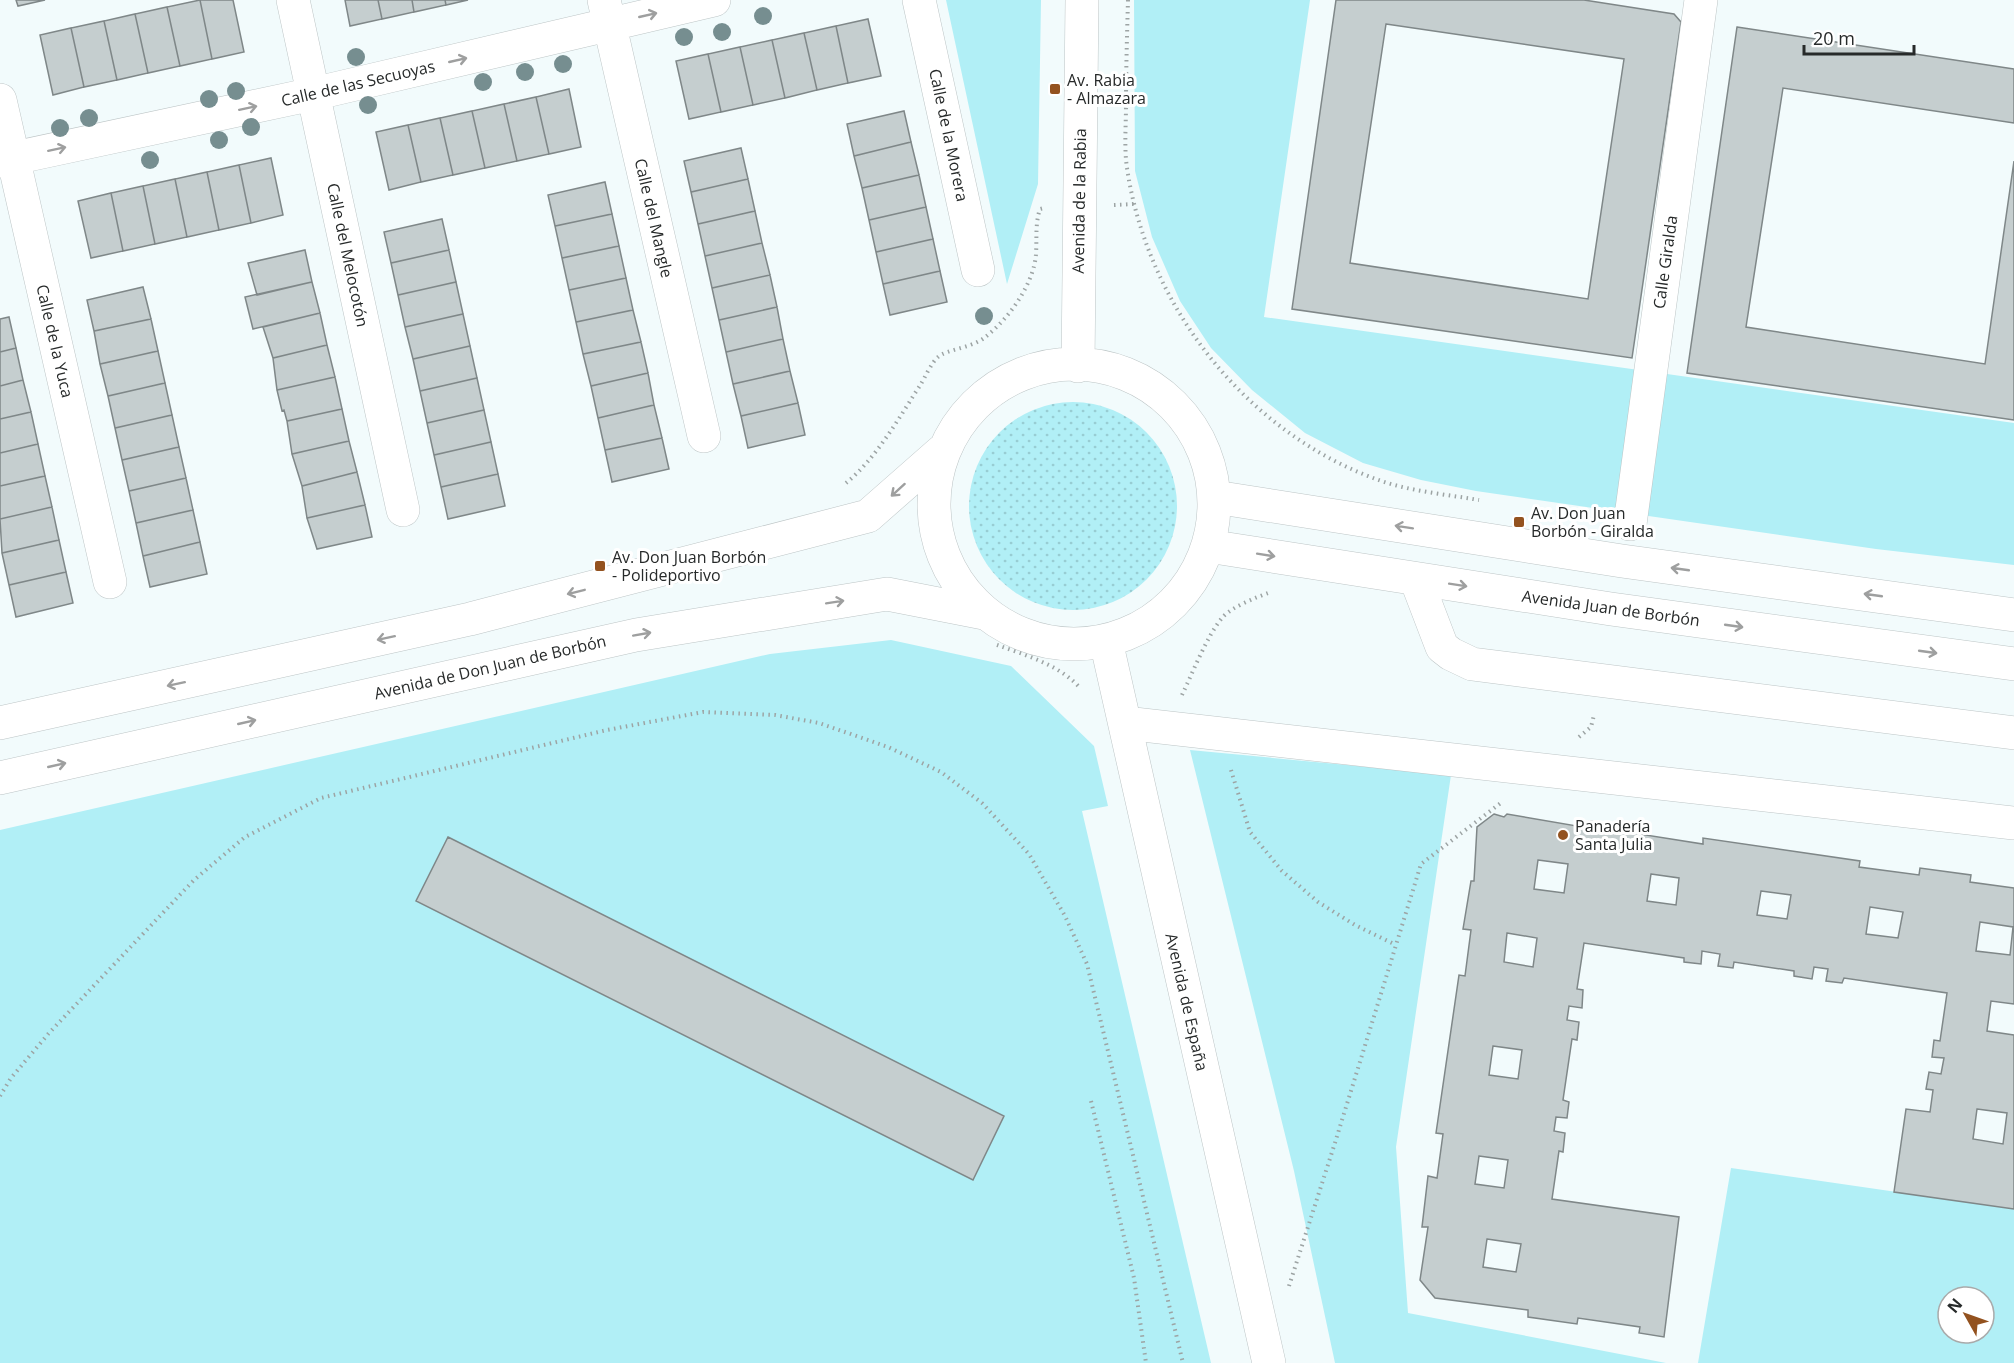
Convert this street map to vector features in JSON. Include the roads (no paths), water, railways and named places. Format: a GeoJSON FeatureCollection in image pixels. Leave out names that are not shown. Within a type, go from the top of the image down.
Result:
{"type":"FeatureCollection","features":[{"type":"Feature","properties":{"kind":"street","name":"Calle del Melocotón"},"geometry":{"type":"LineString","coordinates":[[292,0],[403,510]]}},
{"type":"Feature","properties":{"kind":"street","name":"Calle de las Secuoyas"},"geometry":{"type":"LineString","coordinates":[[6,160],[313,94],[607,12],[714,0]]}},
{"type":"Feature","properties":{"kind":"street","name":"Calle de la Morera"},"geometry":{"type":"LineString","coordinates":[[919,0],[978,270]]}},
{"type":"Feature","properties":{"kind":"street","name":"Avenida de la Rabia"},"geometry":{"type":"LineString","coordinates":[[1078,366],[1082,0]]}},
{"type":"Feature","properties":{"kind":"street","name":"Calle Giralda"},"geometry":{"type":"LineString","coordinates":[[1630,524],[1701,0]]}},
{"type":"Feature","properties":{"kind":"street","name":"Calle del Mangle"},"geometry":{"type":"LineString","coordinates":[[607,12],[704,436]]}},
{"type":"Feature","properties":{"kind":"street","name":"Calle de la Yuca"},"geometry":{"type":"LineString","coordinates":[[0,100],[6,160],[111,582]]}},
{"type":"Feature","properties":{"kind":"street"},"geometry":{"type":"LineString","coordinates":[[0,723],[470,619],[868,516],[942,451],[968,409],[1027,370],[1098,364],[1143,380],[1193,427],[1210,465],[1215,497],[1208,546],[1190,584],[1171,606],[1135,631],[1106,641],[1053,644],[1010,630],[984,613],[952,576],[938,546],[932,497],[942,451]]}},
{"type":"Feature","properties":{"kind":"street"},"geometry":{"type":"LineString","coordinates":[[1215,497],[1622,561],[2014,615]]}},
{"type":"Feature","properties":{"kind":"street","name":"Avenida Juan de Borbón"},"geometry":{"type":"LineString","coordinates":[[1208,546],[1611,609],[2014,664]]}},
{"type":"Feature","properties":{"kind":"street"},"geometry":{"type":"LineString","coordinates":[[1416,579],[1442,647],[1472,664],[2014,733]]}},
{"type":"Feature","properties":{"kind":"street","name":"Avenida de Don Juan de Borbón"},"geometry":{"type":"LineString","coordinates":[[0,778],[636,634],[887,594],[984,613]]}},
{"type":"Feature","properties":{"kind":"street","name":"Avenida de España"},"geometry":{"type":"LineString","coordinates":[[1106,641],[1269,1363]]}},
{"type":"Feature","properties":{"kind":"street"},"geometry":{"type":"LineString","coordinates":[[1123,716],[1221,734],[2014,823]]}},
{"type":"Feature","properties":{"kind":"place","name":"Av. Rabia - Almazara"},"geometry":{"type":"Point","coordinates":[1055,89]}},
{"type":"Feature","properties":{"kind":"place","name":"Av. Don Juan Borbón - Giralda"},"geometry":{"type":"Point","coordinates":[1519,522]}},
{"type":"Feature","properties":{"kind":"place","name":"Av. Don Juan Borbón - Polideportivo"},"geometry":{"type":"Point","coordinates":[600,566]}},
{"type":"Feature","properties":{"kind":"place","name":"Panadería Santa Julia"},"geometry":{"type":"Point","coordinates":[1563,835]}}]}
